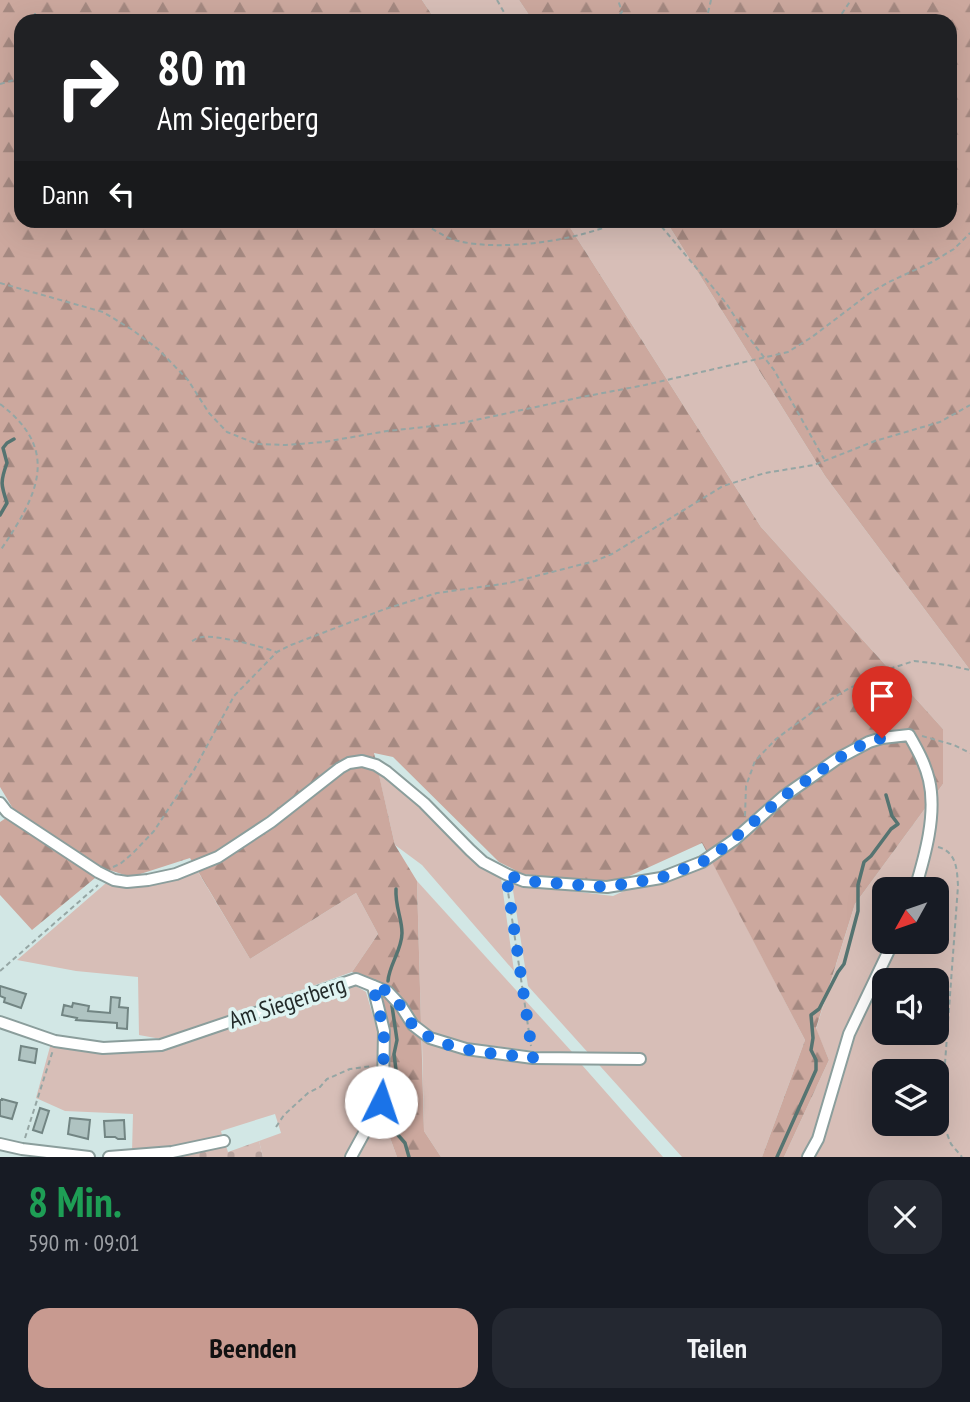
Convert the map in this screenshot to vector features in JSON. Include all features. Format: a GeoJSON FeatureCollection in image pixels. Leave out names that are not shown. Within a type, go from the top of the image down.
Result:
{"type":"FeatureCollection","features":[{"type":"Feature","properties":{"kind":"street"},"geometry":{"type":"LineString","coordinates":[[0,803],[7,812],[102,874],[127,882],[148,880],[176,874],[218,857],[271,822],[340,768],[362,761],[376,765],[400,781],[483,862],[506,874],[524,881],[607,887],[660,878],[702,862],[717,853],[784,796],[837,759],[869,741],[909,734],[921,755],[929,782],[931,817],[919,877]]}},
{"type":"Feature","properties":{"kind":"street"},"geometry":{"type":"LineString","coordinates":[[808,1157],[818,1139],[849,1034],[887,954]]}},
{"type":"Feature","properties":{"kind":"street","name":"Am Siegerberg"},"geometry":{"type":"LineString","coordinates":[[0,1022],[55,1041],[103,1048],[161,1045],[356,979],[388,992],[413,1025],[430,1038],[466,1049],[533,1058],[640,1059]]}},
{"type":"Feature","properties":{"kind":"street"},"geometry":{"type":"LineString","coordinates":[[351,1157],[381,1102],[383,1087],[384,1031],[373,986]]}},
{"type":"Feature","properties":{"kind":"street"},"geometry":{"type":"LineString","coordinates":[[108,1157],[172,1152],[225,1141]]}},
{"type":"Feature","properties":{"kind":"street"},"geometry":{"type":"LineString","coordinates":[[0,1144],[89,1157]]}},
{"type":"Feature","properties":{"kind":"path"},"geometry":{"type":"LineString","coordinates":[[430,228],[457,241],[507,246],[555,240],[605,228]]}},
{"type":"Feature","properties":{"kind":"path"},"geometry":{"type":"LineString","coordinates":[[663,228],[726,303],[774,370],[825,461]]}},
{"type":"Feature","properties":{"kind":"path"},"geometry":{"type":"LineString","coordinates":[[0,283],[103,312],[158,349],[188,380],[209,413],[228,432],[257,444],[286,445],[462,423],[788,352],[870,293],[954,249],[970,233]]}},
{"type":"Feature","properties":{"kind":"path"},"geometry":{"type":"LineString","coordinates":[[0,404],[23,424],[33,439],[39,460],[37,479],[29,501],[0,551]]}},
{"type":"Feature","properties":{"kind":"path"},"geometry":{"type":"LineString","coordinates":[[0,971],[102,874],[120,864],[154,831],[194,770],[234,696],[277,652],[385,609],[437,593],[509,583],[594,561],[612,554],[723,486],[765,472],[788,470],[825,461],[875,441],[940,422],[970,405]]}},
{"type":"Feature","properties":{"kind":"path"},"geometry":{"type":"LineString","coordinates":[[191,641],[199,637],[212,637],[277,652]]}},
{"type":"Feature","properties":{"kind":"path"},"geometry":{"type":"LineString","coordinates":[[744,831],[746,786],[755,761],[776,739],[822,705],[886,670],[914,661],[970,670]]}},
{"type":"Feature","properties":{"kind":"path"},"geometry":{"type":"LineString","coordinates":[[909,734],[954,745],[970,753]]}},
{"type":"Feature","properties":{"kind":"path"},"geometry":{"type":"LineString","coordinates":[[927,844],[944,848],[956,865],[958,886],[941,1118],[951,1144],[962,1157]]}},
{"type":"Feature","properties":{"kind":"path"},"geometry":{"type":"LineString","coordinates":[[506,874],[533,1058]]}},
{"type":"Feature","properties":{"kind":"path"},"geometry":{"type":"LineString","coordinates":[[22,1149],[55,1041]]}},
{"type":"Feature","properties":{"kind":"path"},"geometry":{"type":"LineString","coordinates":[[276,1127],[284,1115],[327,1079],[350,1069],[384,1064]]}},
{"type":"Feature","properties":{"kind":"green space"},"geometry":{"type":"Polygon","coordinates":[[[0,0],[422,0],[431,14],[14,14],[14,228],[570,228],[761,527],[943,729],[943,784],[875,877],[872,877],[855,904],[816,1028],[829,1060],[784,1157],[762,1157],[805,1040],[702,843],[612,884],[523,874],[499,862],[393,757],[374,753],[395,845],[417,881],[424,1131],[441,1157],[397,1157],[381,1113],[389,1088],[380,985],[352,972],[378,934],[356,893],[250,959],[190,858],[131,877],[106,869],[32,930],[0,895],[0,822],[15,812],[0,787],[0,0]]]}},
{"type":"Feature","properties":{"kind":"green space"},"geometry":{"type":"Polygon","coordinates":[[[422,0],[519,0],[528,14],[431,14],[422,0]]]}},
{"type":"Feature","properties":{"kind":"green space"},"geometry":{"type":"Polygon","coordinates":[[[519,0],[970,0],[970,670],[825,476],[670,228],[957,228],[957,14],[528,14],[519,0]]]}},
{"type":"Feature","properties":{"kind":"green space"},"geometry":{"type":"Polygon","coordinates":[[[570,228],[670,228],[825,476],[970,670],[970,1157],[784,1157],[829,1060],[816,1029],[855,904],[872,881],[872,954],[949,954],[949,877],[875,877],[943,784],[943,729],[761,527],[570,228]]]}},
{"type":"Feature","properties":{"kind":"green space"},"geometry":{"type":"Polygon","coordinates":[[[377,767],[389,773],[501,878],[514,971],[422,865],[395,845],[377,767]]]}},
{"type":"Feature","properties":{"kind":"green space"},"geometry":{"type":"Polygon","coordinates":[[[708,853],[805,1040],[762,1157],[682,1157],[528,986],[512,884],[613,896],[708,853]]]}},
{"type":"Feature","properties":{"kind":"green space"},"geometry":{"type":"Polygon","coordinates":[[[198,872],[250,959],[356,893],[378,934],[352,972],[161,1039],[139,1035],[138,977],[76,971],[17,960],[106,883],[127,888],[178,879],[198,872]]]}},
{"type":"Feature","properties":{"kind":"green space"},"geometry":{"type":"Polygon","coordinates":[[[417,881],[573,1053],[469,1043],[432,1033],[421,1024],[417,881]]]}},
{"type":"Feature","properties":{"kind":"green space"},"geometry":{"type":"Polygon","coordinates":[[[354,985],[366,992],[378,1033],[376,1101],[346,1157],[263,1157],[259,1141],[281,1133],[275,1114],[221,1131],[222,1135],[170,1147],[132,1152],[133,1114],[65,1111],[36,1098],[51,1043],[101,1054],[164,1051],[354,985]]]}},
{"type":"Feature","properties":{"kind":"green space"},"geometry":{"type":"Polygon","coordinates":[[[422,1040],[465,1056],[582,1065],[663,1157],[441,1157],[424,1131],[422,1040]]]}},
{"type":"Feature","properties":{"kind":"green space"},"geometry":{"type":"Polygon","coordinates":[[[381,1113],[397,1157],[359,1157],[381,1113]]]}},
{"type":"Feature","properties":{"kind":"green space"},"geometry":{"type":"Polygon","coordinates":[[[259,1141],[263,1157],[179,1157],[226,1146],[228,1152],[259,1141]]]}},
{"type":"Feature","properties":{"kind":"building"},"geometry":{"type":"Polygon","coordinates":[[[0,986],[26,994],[21,1008],[4,1002],[5,998],[0,996],[0,986]]]}},
{"type":"Feature","properties":{"kind":"building"},"geometry":{"type":"Polygon","coordinates":[[[111,997],[120,998],[119,1007],[128,1008],[127,1029],[117,1028],[117,1023],[76,1020],[77,1018],[62,1015],[64,1005],[72,1007],[73,1003],[89,1006],[88,1011],[110,1013],[111,997]]]}},
{"type":"Feature","properties":{"kind":"building"},"geometry":{"type":"Polygon","coordinates":[[[21,1046],[37,1049],[35,1063],[19,1060],[21,1046]]]}},
{"type":"Feature","properties":{"kind":"building"},"geometry":{"type":"Polygon","coordinates":[[[2,1099],[17,1103],[12,1119],[0,1116],[2,1099]]]}},
{"type":"Feature","properties":{"kind":"building"},"geometry":{"type":"Polygon","coordinates":[[[40,1108],[49,1111],[42,1133],[33,1130],[40,1108]]]}},
{"type":"Feature","properties":{"kind":"building"},"geometry":{"type":"Polygon","coordinates":[[[70,1118],[90,1120],[88,1139],[68,1134],[70,1118]]]}},
{"type":"Feature","properties":{"kind":"building"},"geometry":{"type":"Polygon","coordinates":[[[124,1120],[125,1139],[105,1137],[104,1121],[124,1120]]]}},
{"type":"Feature","properties":{"kind":"waterway"},"geometry":{"type":"LineString","coordinates":[[0,515],[7,503],[2,483],[7,463],[3,448],[14,439]]}},
{"type":"Feature","properties":{"kind":"waterway"},"geometry":{"type":"LineString","coordinates":[[777,1157],[816,1070],[816,1060],[811,1050],[811,1015],[819,1009],[844,964],[858,911],[858,885],[864,862],[898,824],[892,816],[886,795]]}},
{"type":"Feature","properties":{"kind":"waterway"},"geometry":{"type":"LineString","coordinates":[[388,981],[402,933],[396,889]]}},
{"type":"Feature","properties":{"kind":"waterway"},"geometry":{"type":"LineString","coordinates":[[392,1006],[397,1040],[394,1054],[402,1088],[392,1103],[398,1135],[405,1143],[409,1157]]}},
{"type":"Feature","properties":{"kind":"route"},"geometry":{"type":"LineString","coordinates":[[381,1102],[384,1031],[373,986],[388,992],[413,1025],[430,1038],[466,1049],[533,1058],[506,874],[524,881],[607,887],[660,878],[702,862],[717,853],[784,796],[837,759],[869,741],[882,738]]}}]}
